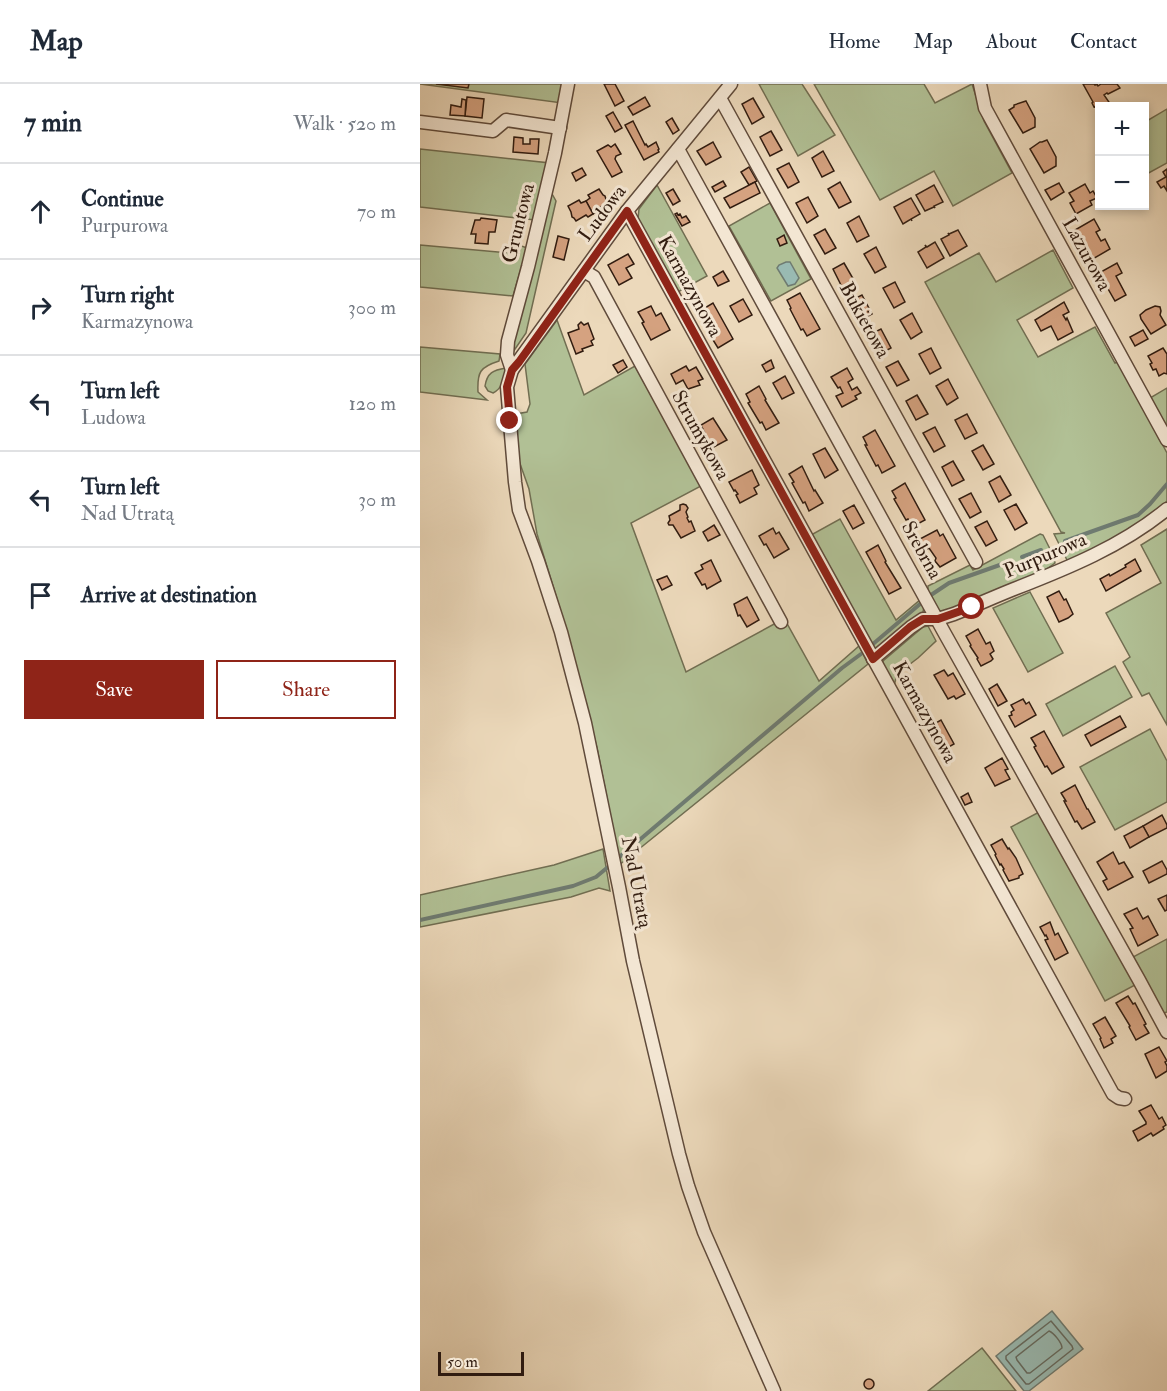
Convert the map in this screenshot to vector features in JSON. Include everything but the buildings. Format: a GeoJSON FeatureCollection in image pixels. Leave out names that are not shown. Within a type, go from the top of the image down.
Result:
{"type":"FeatureCollection","features":[{"type":"Feature","properties":{"kind":"street","name":"Gruntowa"},"geometry":{"type":"LineString","coordinates":[[512,370],[507,355],[508,341],[555,153],[568,84]]}},
{"type":"Feature","properties":{"kind":"street","name":"Ludowa"},"geometry":{"type":"LineString","coordinates":[[512,370],[627,211],[731,84]]}},
{"type":"Feature","properties":{"kind":"street","name":"Lazurowa"},"geometry":{"type":"LineString","coordinates":[[980,84],[985,108],[1167,440]]}},
{"type":"Feature","properties":{"kind":"street","name":"Bukietowa"},"geometry":{"type":"LineString","coordinates":[[720,98],[976,562]]}},
{"type":"Feature","properties":{"kind":"street"},"geometry":{"type":"LineString","coordinates":[[420,122],[493,131],[506,120],[560,128]]}},
{"type":"Feature","properties":{"kind":"street","name":"Srebrna"},"geometry":{"type":"LineString","coordinates":[[678,149],[1167,1032]]}},
{"type":"Feature","properties":{"kind":"street","name":"Karmazynowa"},"geometry":{"type":"LineString","coordinates":[[627,211],[1113,1094],[1125,1099]]}},
{"type":"Feature","properties":{"kind":"street","name":"Strumykowa"},"geometry":{"type":"LineString","coordinates":[[584,271],[594,277],[781,622]]}},
{"type":"Feature","properties":{"kind":"street","name":"Nad Utratą"},"geometry":{"type":"LineString","coordinates":[[512,370],[507,387],[519,510],[561,632],[585,723],[633,962],[679,1154],[704,1233],[774,1391]]}},
{"type":"Feature","properties":{"kind":"street","name":"Purpurowa"},"geometry":{"type":"LineString","coordinates":[[873,659],[910,627],[923,619],[938,619],[972,607],[1076,564],[1114,546],[1167,509]]}},
{"type":"Feature","properties":{"kind":"green space"},"geometry":{"type":"Polygon","coordinates":[[[420,84],[563,84],[562,103],[420,84]]]}},
{"type":"Feature","properties":{"kind":"green space"},"geometry":{"type":"Polygon","coordinates":[[[759,84],[802,84],[835,135],[798,156],[759,84]]]}},
{"type":"Feature","properties":{"kind":"green space"},"geometry":{"type":"Polygon","coordinates":[[[814,84],[924,84],[935,103],[972,84],[984,121],[1012,173],[953,206],[934,171],[880,200],[814,84]]]}},
{"type":"Feature","properties":{"kind":"green space"},"geometry":{"type":"Polygon","coordinates":[[[1167,109],[1167,163],[1149,173],[1149,156],[1149,120],[1167,109]]]}},
{"type":"Feature","properties":{"kind":"green space"},"geometry":{"type":"Polygon","coordinates":[[[420,149],[550,163],[535,220],[420,207],[420,149]]]}},
{"type":"Feature","properties":{"kind":"green space"},"geometry":{"type":"Polygon","coordinates":[[[657,185],[707,276],[678,292],[638,219],[639,209],[657,185]]]}},
{"type":"Feature","properties":{"kind":"green space"},"geometry":{"type":"Polygon","coordinates":[[[551,192],[556,201],[526,333],[513,352],[513,341],[551,192]]]}},
{"type":"Feature","properties":{"kind":"green space"},"geometry":{"type":"Polygon","coordinates":[[[770,203],[811,279],[771,301],[729,226],[770,203]]]}},
{"type":"Feature","properties":{"kind":"green space"},"geometry":{"type":"Polygon","coordinates":[[[420,245],[509,253],[519,245],[527,248],[513,296],[420,287],[420,245]]]}},
{"type":"Feature","properties":{"kind":"green space"},"geometry":{"type":"Polygon","coordinates":[[[1053,250],[1073,288],[1017,320],[1038,357],[1095,327],[1115,363],[1118,362],[1167,453],[1167,501],[1133,528],[1068,562],[1054,534],[1065,533],[1061,532],[925,282],[979,253],[996,282],[1053,250]]]}},
{"type":"Feature","properties":{"kind":"green space"},"geometry":{"type":"Polygon","coordinates":[[[557,320],[584,395],[635,366],[701,486],[631,523],[686,672],[785,620],[819,681],[859,646],[868,664],[618,866],[597,748],[564,622],[537,534],[529,489],[518,458],[514,425],[516,414],[527,412],[530,404],[525,364],[557,320]]]}},
{"type":"Feature","properties":{"kind":"green space"},"geometry":{"type":"Polygon","coordinates":[[[420,347],[500,354],[499,361],[484,368],[479,375],[478,392],[487,400],[420,392],[420,347]]]}},
{"type":"Feature","properties":{"kind":"green space"},"geometry":{"type":"Polygon","coordinates":[[[506,368],[499,389],[493,393],[488,391],[485,386],[489,375],[506,368]]]}},
{"type":"Feature","properties":{"kind":"green space"},"geometry":{"type":"Polygon","coordinates":[[[1167,388],[1167,429],[1150,398],[1167,388]]]}},
{"type":"Feature","properties":{"kind":"green space"},"geometry":{"type":"Polygon","coordinates":[[[840,519],[896,620],[920,600],[924,607],[922,617],[879,650],[874,649],[811,535],[840,519]]]}},
{"type":"Feature","properties":{"kind":"green space"},"geometry":{"type":"Polygon","coordinates":[[[1167,529],[1167,725],[1149,693],[1142,696],[1123,662],[1130,657],[1106,613],[1161,583],[1141,545],[1167,529]]]}},
{"type":"Feature","properties":{"kind":"green space"},"geometry":{"type":"Polygon","coordinates":[[[1040,534],[1043,535],[1055,563],[1044,571],[947,611],[939,611],[928,593],[928,586],[970,565],[973,570],[1040,534]]]}},
{"type":"Feature","properties":{"kind":"green space"},"geometry":{"type":"Polygon","coordinates":[[[1030,592],[1063,653],[1028,672],[993,608],[1030,592]]]}},
{"type":"Feature","properties":{"kind":"green space"},"geometry":{"type":"Polygon","coordinates":[[[928,626],[936,641],[897,674],[894,686],[883,667],[883,661],[923,627],[928,626]]]}},
{"type":"Feature","properties":{"kind":"green space"},"geometry":{"type":"Polygon","coordinates":[[[1115,666],[1132,697],[1063,736],[1046,704],[1115,666]]]}},
{"type":"Feature","properties":{"kind":"green space"},"geometry":{"type":"Polygon","coordinates":[[[1150,729],[1167,761],[1167,802],[1115,830],[1080,767],[1150,729]]]}},
{"type":"Feature","properties":{"kind":"green space"},"geometry":{"type":"Polygon","coordinates":[[[1041,811],[1137,984],[1105,1001],[1011,827],[1041,811]]]}},
{"type":"Feature","properties":{"kind":"green space"},"geometry":{"type":"Polygon","coordinates":[[[603,849],[610,891],[599,888],[571,897],[420,927],[420,895],[554,865],[603,849]]]}},
{"type":"Feature","properties":{"kind":"green space"},"geometry":{"type":"Polygon","coordinates":[[[1167,939],[1167,1012],[1164,1013],[1133,957],[1167,939]]]}},
{"type":"Feature","properties":{"kind":"green space"},"geometry":{"type":"Polygon","coordinates":[[[982,1348],[1016,1391],[928,1391],[982,1348]]]}},
{"type":"Feature","properties":{"kind":"water"},"geometry":{"type":"Polygon","coordinates":[[[790,262],[799,278],[795,284],[788,286],[777,268],[790,262]]]}},
{"type":"Feature","properties":{"kind":"water"},"geometry":{"type":"Polygon","coordinates":[[[1052,1311],[1083,1349],[1029,1391],[1024,1391],[996,1356],[1052,1311]]]}},
{"type":"Feature","properties":{"kind":"waterway"},"geometry":{"type":"LineString","coordinates":[[1065,541],[1138,515],[1167,484]]}},
{"type":"Feature","properties":{"kind":"waterway"},"geometry":{"type":"LineString","coordinates":[[1022,557],[1041,550]]}},
{"type":"Feature","properties":{"kind":"waterway"},"geometry":{"type":"LineString","coordinates":[[931,595],[949,583],[1011,561]]}},
{"type":"Feature","properties":{"kind":"waterway"},"geometry":{"type":"LineString","coordinates":[[873,644],[920,604]]}},
{"type":"Feature","properties":{"kind":"waterway"},"geometry":{"type":"LineString","coordinates":[[617,859],[861,654]]}},
{"type":"Feature","properties":{"kind":"waterway"},"geometry":{"type":"LineString","coordinates":[[420,920],[573,886],[596,877],[608,867]]}},
{"type":"Feature","properties":{"kind":"route"},"geometry":{"type":"LineString","coordinates":[[510,421],[507,387],[512,370],[627,211],[873,659],[910,627],[923,619],[938,619],[972,607]]}}]}
